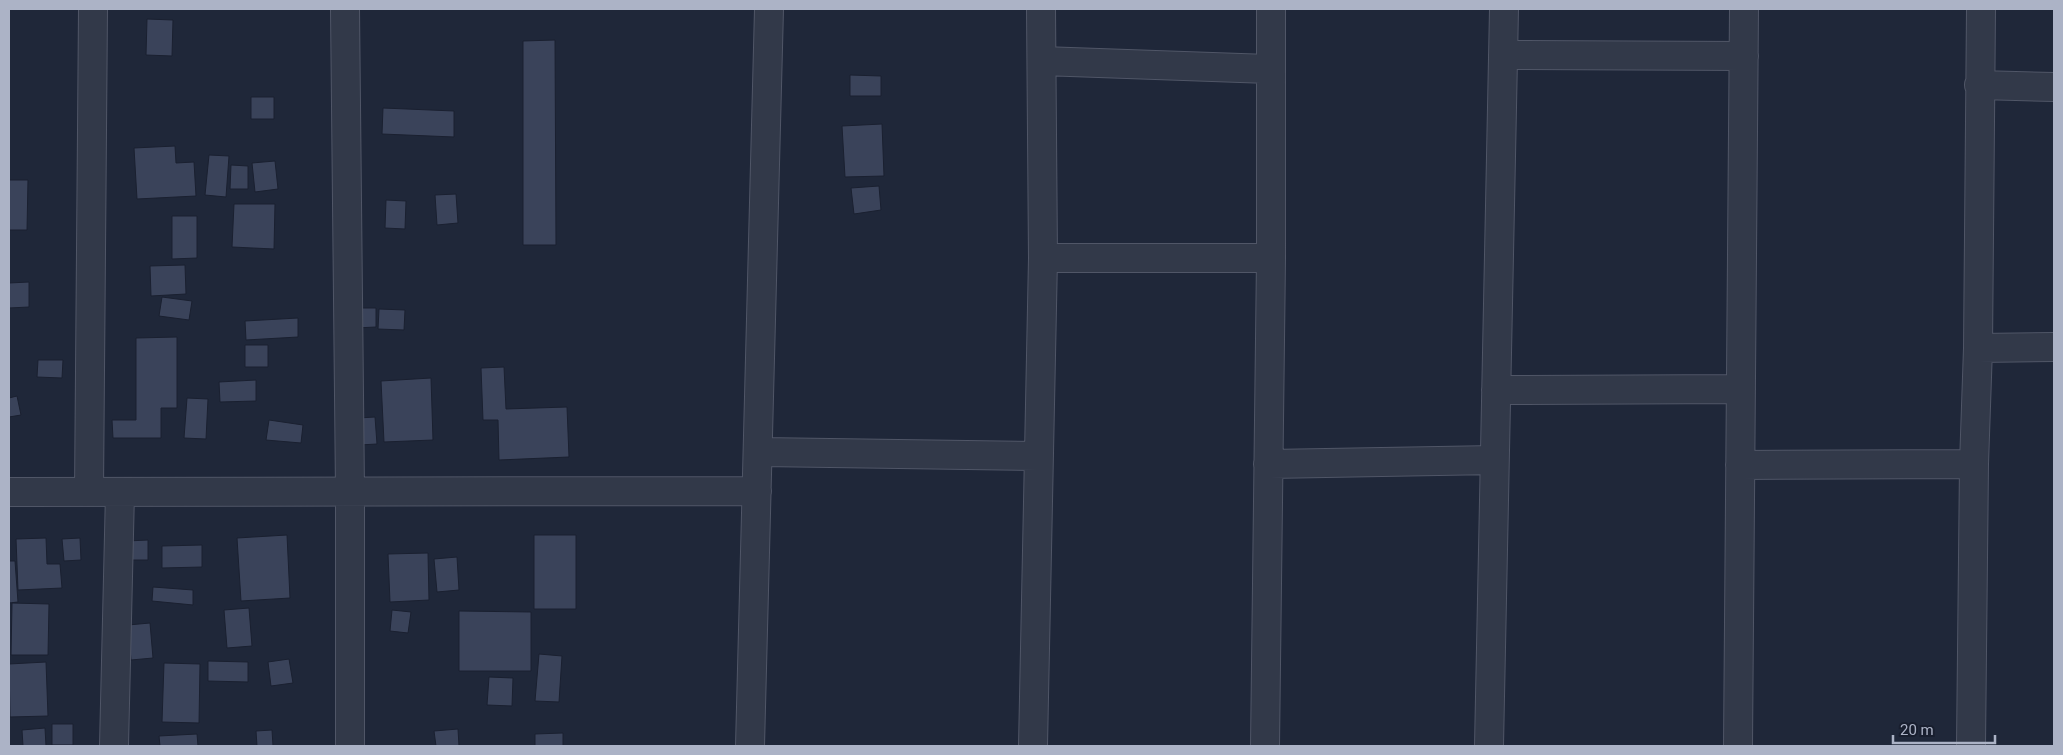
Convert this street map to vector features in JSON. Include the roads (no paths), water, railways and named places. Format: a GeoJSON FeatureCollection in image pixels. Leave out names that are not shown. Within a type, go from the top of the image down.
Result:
{"type":"FeatureCollection","features":[{"type":"Feature","properties":{"kind":"street"},"geometry":{"type":"LineString","coordinates":[[89,492],[93,9]]}},
{"type":"Feature","properties":{"kind":"street"},"geometry":{"type":"LineString","coordinates":[[350,746],[350,491],[345,9],[356,9]]}},
{"type":"Feature","properties":{"kind":"street"},"geometry":{"type":"LineString","coordinates":[[750,746],[769,9]]}},
{"type":"Feature","properties":{"kind":"street"},"geometry":{"type":"LineString","coordinates":[[1033,746],[1043,258],[1041,9]]}},
{"type":"Feature","properties":{"kind":"street"},"geometry":{"type":"LineString","coordinates":[[1266,746],[1271,258],[1271,9]]}},
{"type":"Feature","properties":{"kind":"street"},"geometry":{"type":"LineString","coordinates":[[1489,746],[1504,9]]}},
{"type":"Feature","properties":{"kind":"street"},"geometry":{"type":"LineString","coordinates":[[1738,746],[1744,9]]}},
{"type":"Feature","properties":{"kind":"street"},"geometry":{"type":"LineString","coordinates":[[1971,746],[1974,464],[1978,348],[1980,9]]}},
{"type":"Feature","properties":{"kind":"street"},"geometry":{"type":"LineString","coordinates":[[1503,55],[1744,56]]}},
{"type":"Feature","properties":{"kind":"street"},"geometry":{"type":"LineString","coordinates":[[1042,62],[1270,69]]}},
{"type":"Feature","properties":{"kind":"street"},"geometry":{"type":"LineString","coordinates":[[1979,85],[2054,87]]}},
{"type":"Feature","properties":{"kind":"street"},"geometry":{"type":"LineString","coordinates":[[1043,258],[1271,258]]}},
{"type":"Feature","properties":{"kind":"street"},"geometry":{"type":"LineString","coordinates":[[1978,348],[2054,347]]}},
{"type":"Feature","properties":{"kind":"street"},"geometry":{"type":"LineString","coordinates":[[1496,390],[1741,388]]}},
{"type":"Feature","properties":{"kind":"street"},"geometry":{"type":"LineString","coordinates":[[758,452],[1039,456]]}},
{"type":"Feature","properties":{"kind":"street"},"geometry":{"type":"LineString","coordinates":[[1268,464],[1494,460]]}},
{"type":"Feature","properties":{"kind":"street"},"geometry":{"type":"LineString","coordinates":[[1740,465],[1974,464]]}},
{"type":"Feature","properties":{"kind":"street"},"geometry":{"type":"LineString","coordinates":[[9,492],[757,491]]}},
{"type":"Feature","properties":{"kind":"street"},"geometry":{"type":"LineString","coordinates":[[114,746],[120,492]]}}]}
